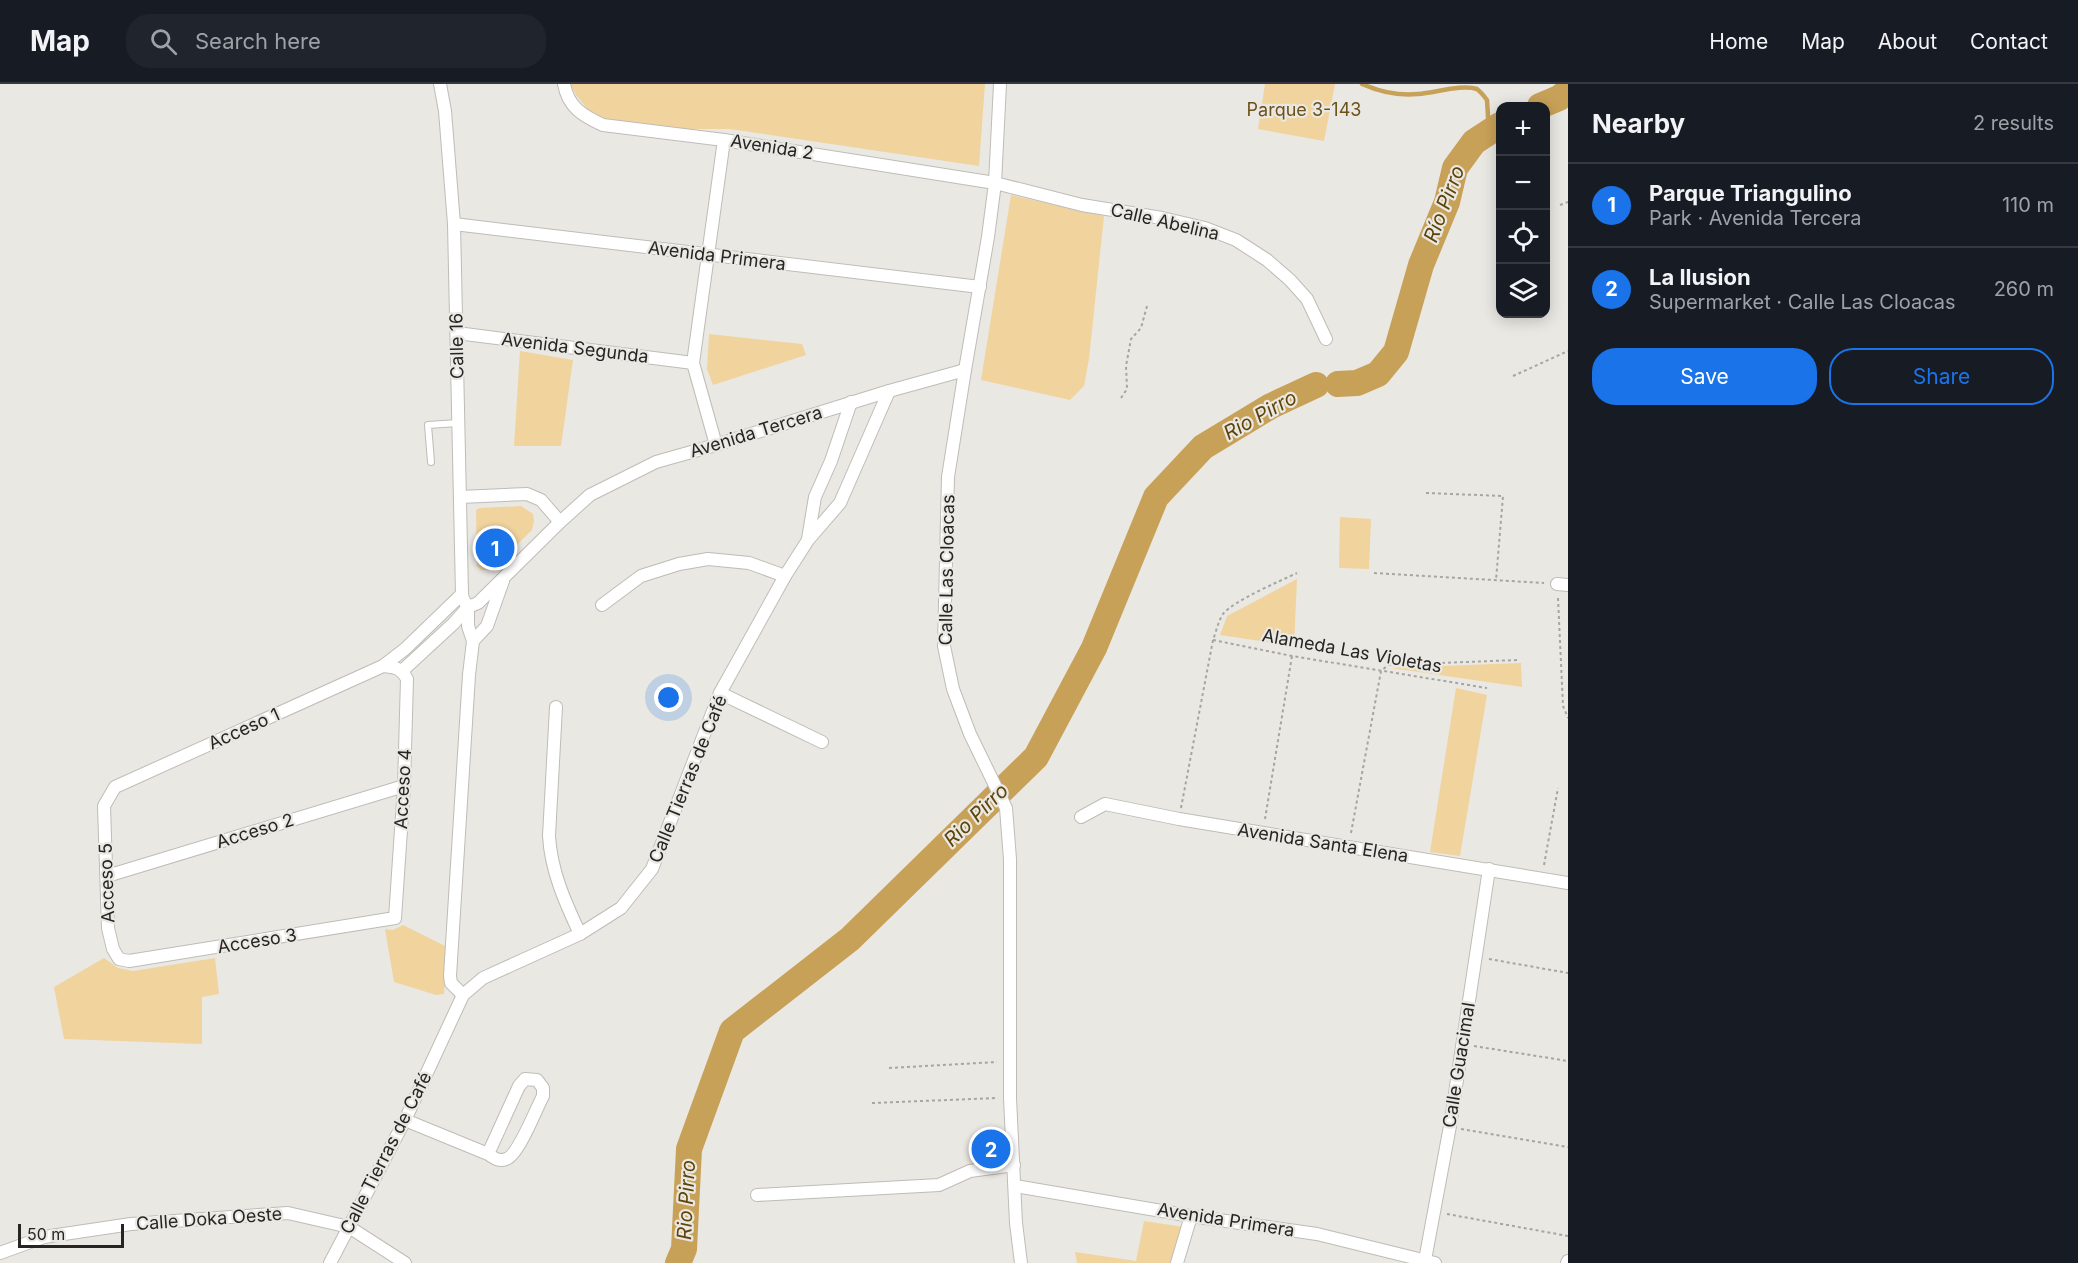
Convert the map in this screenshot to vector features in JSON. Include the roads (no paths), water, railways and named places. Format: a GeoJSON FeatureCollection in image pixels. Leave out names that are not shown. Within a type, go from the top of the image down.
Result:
{"type":"FeatureCollection","features":[{"type":"Feature","properties":{"kind":"street","name":"Calle 16"},"geometry":{"type":"LineString","coordinates":[[440,84],[454,224],[462,594],[468,607],[468,626],[473,641]]}},
{"type":"Feature","properties":{"kind":"street","name":"Calle Las Cloacas"},"geometry":{"type":"LineString","coordinates":[[1000,84],[995,183],[948,477],[944,646],[953,689],[970,734],[1006,808],[1010,859],[1010,1098],[1021,1263]]}},
{"type":"Feature","properties":{"kind":"street","name":"Avenida 2"},"geometry":{"type":"LineString","coordinates":[[564,87],[572,105],[585,117],[603,125],[724,140],[995,183]]}},
{"type":"Feature","properties":{"kind":"street"},"geometry":{"type":"LineString","coordinates":[[716,445],[693,363],[724,140]]}},
{"type":"Feature","properties":{"kind":"street","name":"Calle Abelina"},"geometry":{"type":"LineString","coordinates":[[995,183],[1082,205],[1162,218],[1205,228],[1236,240],[1267,260],[1290,280],[1307,299],[1326,339]]}},
{"type":"Feature","properties":{"kind":"street","name":"Avenida Primera"},"geometry":{"type":"LineString","coordinates":[[454,224],[980,287]]}},
{"type":"Feature","properties":{"kind":"street","name":"Avenida Segunda"},"geometry":{"type":"LineString","coordinates":[[457,333],[693,363]]}},
{"type":"Feature","properties":{"kind":"street","name":"Avenida Tercera"},"geometry":{"type":"LineString","coordinates":[[393,668],[454,623],[468,607],[478,603],[590,495],[656,462],[964,370]]}},
{"type":"Feature","properties":{"kind":"street","name":"Calle Tierras de Café"},"geometry":{"type":"LineString","coordinates":[[330,1263],[405,1120],[463,995],[483,978],[580,934],[621,908],[652,869],[720,693],[785,576],[808,540],[840,503],[889,391]]}},
{"type":"Feature","properties":{"kind":"street","name":"Calle Tierras de Café"},"geometry":{"type":"LineString","coordinates":[[808,540],[815,497],[831,461],[851,402]]}},
{"type":"Feature","properties":{"kind":"street"},"geometry":{"type":"LineString","coordinates":[[460,496],[527,494],[541,500],[560,522]]}},
{"type":"Feature","properties":{"kind":"street"},"geometry":{"type":"LineString","coordinates":[[602,605],[641,576],[679,564],[708,559],[749,562],[785,576]]}},
{"type":"Feature","properties":{"kind":"street"},"geometry":{"type":"LineString","coordinates":[[463,995],[451,983],[450,976],[469,675],[473,641],[487,626],[505,576]]}},
{"type":"Feature","properties":{"kind":"street"},"geometry":{"type":"LineString","coordinates":[[393,668],[420,635],[462,594]]}},
{"type":"Feature","properties":{"kind":"street","name":"Acceso 4"},"geometry":{"type":"LineString","coordinates":[[393,668],[407,679],[404,786],[395,918]]}},
{"type":"Feature","properties":{"kind":"street","name":"Acceso 1"},"geometry":{"type":"LineString","coordinates":[[104,806],[116,787],[393,668]]}},
{"type":"Feature","properties":{"kind":"street"},"geometry":{"type":"LineString","coordinates":[[720,693],[822,742]]}},
{"type":"Feature","properties":{"kind":"street"},"geometry":{"type":"LineString","coordinates":[[556,706],[550,856],[560,889],[580,934]]}},
{"type":"Feature","properties":{"kind":"street","name":"Acceso 2"},"geometry":{"type":"LineString","coordinates":[[107,876],[404,786]]}},
{"type":"Feature","properties":{"kind":"street","name":"Avenida Santa Elena"},"geometry":{"type":"LineString","coordinates":[[1081,817],[1105,804],[1179,819],[1568,883]]}},
{"type":"Feature","properties":{"kind":"street","name":"Acceso 5"},"geometry":{"type":"LineString","coordinates":[[104,806],[108,928],[113,949],[119,959]]}},
{"type":"Feature","properties":{"kind":"street","name":"Calle Guacimal"},"geometry":{"type":"LineString","coordinates":[[1430,1262],[1435,1212],[1489,869]]}},
{"type":"Feature","properties":{"kind":"street","name":"Acceso 3"},"geometry":{"type":"LineString","coordinates":[[119,959],[129,962],[395,918]]}},
{"type":"Feature","properties":{"kind":"street"},"geometry":{"type":"LineString","coordinates":[[405,1120],[488,1154],[497,1160],[505,1160],[515,1152],[543,1096],[543,1088],[537,1080],[525,1079],[519,1086],[488,1154]]}},
{"type":"Feature","properties":{"kind":"street"},"geometry":{"type":"LineString","coordinates":[[757,1195],[939,1185],[970,1171],[1014,1165]]}},
{"type":"Feature","properties":{"kind":"street","name":"Avenida Primera"},"geometry":{"type":"LineString","coordinates":[[1015,1186],[1191,1216],[1317,1234],[1430,1262]]}},
{"type":"Feature","properties":{"kind":"street","name":"Calle Doka Oeste"},"geometry":{"type":"LineString","coordinates":[[0,1253],[44,1237],[131,1224],[288,1213],[349,1227],[405,1263]]}},
{"type":"Feature","properties":{"kind":"street"},"geometry":{"type":"LineString","coordinates":[[1177,1263],[1191,1216]]}},
{"type":"Feature","properties":{"kind":"lane"},"geometry":{"type":"LineString","coordinates":[[431,462],[428,425],[458,423]]}},
{"type":"Feature","properties":{"kind":"waterway"},"geometry":{"type":"LineString","coordinates":[[1362,84],[1396,94],[1477,89],[1487,100],[1489,132]]}},
{"type":"Feature","properties":{"kind":"waterway","name":"Río Pirro"},"geometry":{"type":"LineString","coordinates":[[1550,102],[1568,91]]}},
{"type":"Feature","properties":{"kind":"waterway","name":"Río Pirro"},"geometry":{"type":"LineString","coordinates":[[1338,384],[1357,383],[1378,374],[1396,352],[1421,265],[1447,202],[1455,168],[1474,142],[1496,128]]}},
{"type":"Feature","properties":{"kind":"waterway","name":"Rio Pirro"},"geometry":{"type":"LineString","coordinates":[[678,1263],[684,1249],[689,1149],[732,1031],[850,939],[1036,757],[1094,648],[1156,497],[1203,447],[1271,406],[1316,385]]}},
{"type":"Feature","properties":{"kind":"place","name":"Parque Triangulino"},"geometry":{"type":"Point","coordinates":[495,548]}},
{"type":"Feature","properties":{"kind":"place","name":"La Ilusion"},"geometry":{"type":"Point","coordinates":[991,1149]}},
{"type":"Feature","properties":{"kind":"park label","name":"Parque 3-143"},"geometry":{"type":"Point","coordinates":[1304,110]}}]}
